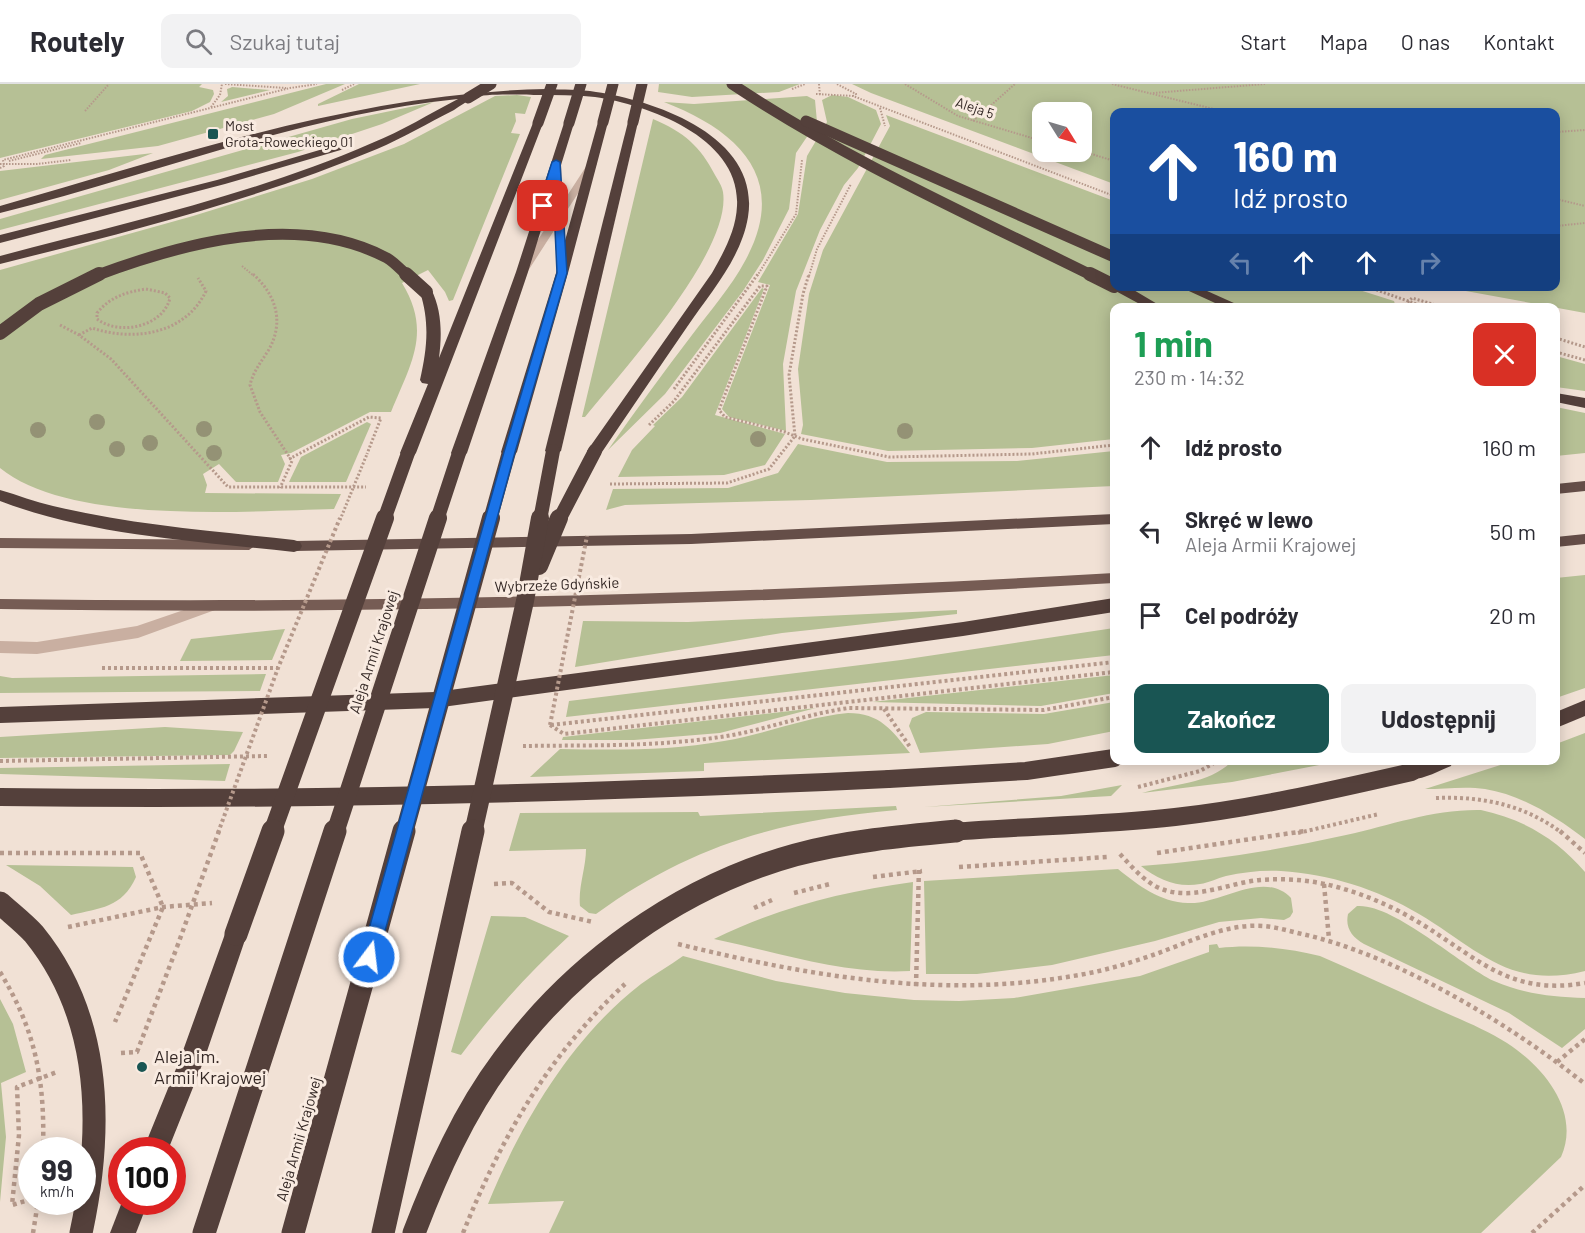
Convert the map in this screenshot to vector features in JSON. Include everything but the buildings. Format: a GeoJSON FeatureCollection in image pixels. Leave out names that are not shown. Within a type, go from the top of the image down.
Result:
{"type":"FeatureCollection","features":[{"type":"Feature","properties":{"kind":"highway"},"geometry":{"type":"LineString","coordinates":[[0,260],[296,176],[376,145],[491,84]]}},
{"type":"Feature","properties":{"kind":"highway"},"geometry":{"type":"LineString","coordinates":[[160,1137],[192,1060],[408,453],[552,84]]}},
{"type":"Feature","properties":{"kind":"highway","name":"Aleja Armii Krajowej"},"geometry":{"type":"LineString","coordinates":[[204,1233],[459,453],[522,272],[581,84]]}},
{"type":"Feature","properties":{"kind":"highway","name":"Aleja Armii Krajowej"},"geometry":{"type":"LineString","coordinates":[[293,1233],[613,84]]}},
{"type":"Feature","properties":{"kind":"highway"},"geometry":{"type":"LineString","coordinates":[[383,1233],[525,601],[553,451],[642,84]]}},
{"type":"Feature","properties":{"kind":"highway"},"geometry":{"type":"LineString","coordinates":[[732,84],[830,147],[916,192],[1110,284]]}},
{"type":"Feature","properties":{"kind":"highway"},"geometry":{"type":"LineString","coordinates":[[0,210],[356,110],[423,95],[483,89],[553,89],[616,98],[660,111],[691,126],[722,151],[741,182],[744,201],[736,238],[717,274],[595,451],[561,515],[525,601]]}},
{"type":"Feature","properties":{"kind":"highway"},"geometry":{"type":"LineString","coordinates":[[0,239],[137,205],[307,158],[394,128],[468,98]]}},
{"type":"Feature","properties":{"kind":"highway"},"geometry":{"type":"LineString","coordinates":[[757,101],[882,153],[1110,255]]}},
{"type":"Feature","properties":{"kind":"highway"},"geometry":{"type":"LineString","coordinates":[[0,333],[22,315],[62,291],[124,263],[202,243],[240,237],[305,236],[366,247],[407,270],[426,292],[435,322],[435,345],[408,453]]}},
{"type":"Feature","properties":{"kind":"highway"},"geometry":{"type":"LineString","coordinates":[[1125,291],[1148,303]]}},
{"type":"Feature","properties":{"kind":"highway"},"geometry":{"type":"LineString","coordinates":[[1196,291],[1226,303]]}},
{"type":"Feature","properties":{"kind":"highway"},"geometry":{"type":"LineString","coordinates":[[1560,399],[1585,403]]}},
{"type":"Feature","properties":{"kind":"highway"},"geometry":{"type":"LineString","coordinates":[[1560,489],[1585,486]]}},
{"type":"Feature","properties":{"kind":"highway"},"geometry":{"type":"LineString","coordinates":[[0,495],[26,506],[57,514],[158,531],[294,546],[691,539],[1110,519]]}},
{"type":"Feature","properties":{"kind":"highway"},"geometry":{"type":"LineString","coordinates":[[1560,542],[1585,539]]}},
{"type":"Feature","properties":{"kind":"highway"},"geometry":{"type":"LineString","coordinates":[[0,715],[435,700],[963,629],[1110,606]]}},
{"type":"Feature","properties":{"kind":"highway"},"geometry":{"type":"LineString","coordinates":[[1560,718],[1585,708]]}},
{"type":"Feature","properties":{"kind":"highway"},"geometry":{"type":"LineString","coordinates":[[0,797],[296,800],[672,790],[1026,771],[1110,759]]}},
{"type":"Feature","properties":{"kind":"highway"},"geometry":{"type":"LineString","coordinates":[[414,1233],[427,1199],[471,1109],[516,1042],[558,995],[595,961],[632,933],[667,911],[739,874],[791,856],[841,845],[943,832],[1047,828],[1184,815],[1292,798],[1412,772],[1431,765]]}},
{"type":"Feature","properties":{"kind":"highway"},"geometry":{"type":"LineString","coordinates":[[0,903],[18,916],[48,950],[71,991],[86,1038],[94,1091],[94,1136],[91,1183],[81,1233]]}},
{"type":"Feature","properties":{"kind":"highway"},"geometry":{"type":"LineString","coordinates":[[123,1233],[130,1215]]}},
{"type":"Feature","properties":{"kind":"main road"},"geometry":{"type":"LineString","coordinates":[[0,543],[294,546]]}},
{"type":"Feature","properties":{"kind":"main road","name":"Wybrzeże Gdyńskie"},"geometry":{"type":"LineString","coordinates":[[0,604],[420,605],[707,598],[1110,578]]}},
{"type":"Feature","properties":{"kind":"lane"},"geometry":{"type":"LineString","coordinates":[[556,162],[562,273]]}},
{"type":"Feature","properties":{"kind":"lane"},"geometry":{"type":"LineString","coordinates":[[522,272],[592,164]]}},
{"type":"Feature","properties":{"kind":"lane"},"geometry":{"type":"LineString","coordinates":[[0,647],[37,648],[138,632],[210,606]]}},
{"type":"Feature","properties":{"kind":"path"},"geometry":{"type":"LineString","coordinates":[[84,111],[109,84]]}},
{"type":"Feature","properties":{"kind":"path"},"geometry":{"type":"LineString","coordinates":[[209,108],[220,95],[223,84],[290,88]]}},
{"type":"Feature","properties":{"kind":"path"},"geometry":{"type":"LineString","coordinates":[[1,163],[209,108],[290,88],[317,84]]}},
{"type":"Feature","properties":{"kind":"path"},"geometry":{"type":"LineString","coordinates":[[819,84],[820,94],[853,96],[1110,194]]}},
{"type":"Feature","properties":{"kind":"path"},"geometry":{"type":"LineString","coordinates":[[837,84],[856,93],[853,96]]}},
{"type":"Feature","properties":{"kind":"path","name":"Aleja 5"},"geometry":{"type":"LineString","coordinates":[[905,84],[953,114],[1032,138]]}},
{"type":"Feature","properties":{"kind":"path"},"geometry":{"type":"LineString","coordinates":[[973,121],[1015,84]]}},
{"type":"Feature","properties":{"kind":"path"},"geometry":{"type":"LineString","coordinates":[[1112,84],[1210,108]]}},
{"type":"Feature","properties":{"kind":"path"},"geometry":{"type":"LineString","coordinates":[[1149,93],[1265,84]]}},
{"type":"Feature","properties":{"kind":"path"},"geometry":{"type":"LineString","coordinates":[[1,163],[310,85]]}},
{"type":"Feature","properties":{"kind":"path"},"geometry":{"type":"LineString","coordinates":[[880,108],[885,127]]}},
{"type":"Feature","properties":{"kind":"path"},"geometry":{"type":"LineString","coordinates":[[1560,132],[1585,130]]}},
{"type":"Feature","properties":{"kind":"path"},"geometry":{"type":"LineString","coordinates":[[1092,154],[1110,160]]}},
{"type":"Feature","properties":{"kind":"path"},"geometry":{"type":"LineString","coordinates":[[1,163],[37,165]]}},
{"type":"Feature","properties":{"kind":"path"},"geometry":{"type":"LineString","coordinates":[[795,436],[789,375],[803,294],[817,249],[855,178]]}},
{"type":"Feature","properties":{"kind":"path"},"geometry":{"type":"LineString","coordinates":[[1560,200],[1585,206]]}},
{"type":"Feature","properties":{"kind":"path"},"geometry":{"type":"LineString","coordinates":[[1560,226],[1585,223]]}},
{"type":"Feature","properties":{"kind":"path"},"geometry":{"type":"LineString","coordinates":[[240,264],[258,277],[272,294],[277,308],[277,326],[271,345],[250,384],[251,398],[292,461],[279,488]]}},
{"type":"Feature","properties":{"kind":"path"},"geometry":{"type":"LineString","coordinates":[[92,328],[106,335],[130,336],[163,328],[179,321],[190,314],[204,298],[206,291],[198,278]]}},
{"type":"Feature","properties":{"kind":"path"},"geometry":{"type":"LineString","coordinates":[[643,431],[674,401],[760,285],[767,286],[720,412],[727,418],[889,457],[1032,454],[1110,445]]}},
{"type":"Feature","properties":{"kind":"path"},"geometry":{"type":"LineString","coordinates":[[79,335],[101,324],[121,328],[147,323],[166,311],[170,298],[165,293],[146,289],[121,294],[102,306],[97,313],[97,319],[101,324]]}},
{"type":"Feature","properties":{"kind":"path"},"geometry":{"type":"LineString","coordinates":[[1379,291],[1413,303]]}},
{"type":"Feature","properties":{"kind":"path"},"geometry":{"type":"LineString","coordinates":[[1410,302],[1412,298],[1429,303]]}},
{"type":"Feature","properties":{"kind":"path"},"geometry":{"type":"LineString","coordinates":[[1560,339],[1585,347]]}},
{"type":"Feature","properties":{"kind":"path"},"geometry":{"type":"LineString","coordinates":[[1560,353],[1585,360]]}},
{"type":"Feature","properties":{"kind":"path"},"geometry":{"type":"LineString","coordinates":[[111,358],[165,419]]}},
{"type":"Feature","properties":{"kind":"path"},"geometry":{"type":"LineString","coordinates":[[115,1053],[137,1052],[278,668],[381,418],[369,417],[289,459]]}},
{"type":"Feature","properties":{"kind":"path"},"geometry":{"type":"LineString","coordinates":[[603,488],[607,478]]}},
{"type":"Feature","properties":{"kind":"path"},"geometry":{"type":"LineString","coordinates":[[550,725],[589,530]]}},
{"type":"Feature","properties":{"kind":"path"},"geometry":{"type":"LineString","coordinates":[[550,725],[1110,662]]}},
{"type":"Feature","properties":{"kind":"path"},"geometry":{"type":"LineString","coordinates":[[170,668],[278,668]]}},
{"type":"Feature","properties":{"kind":"path"},"geometry":{"type":"LineString","coordinates":[[550,725],[564,734],[1110,672]]}},
{"type":"Feature","properties":{"kind":"path"},"geometry":{"type":"LineString","coordinates":[[517,747],[631,745],[721,737],[819,712],[849,708],[1044,710],[1110,699]]}},
{"type":"Feature","properties":{"kind":"path"},"geometry":{"type":"LineString","coordinates":[[0,761],[268,756]]}},
{"type":"Feature","properties":{"kind":"path"},"geometry":{"type":"LineString","coordinates":[[1129,791],[1158,780],[1200,771],[1210,765]]}},
{"type":"Feature","properties":{"kind":"path"},"geometry":{"type":"LineString","coordinates":[[1432,798],[1477,797],[1510,805],[1546,822],[1585,853]]}},
{"type":"Feature","properties":{"kind":"path"},"geometry":{"type":"LineString","coordinates":[[1153,853],[1294,834],[1390,811]]}},
{"type":"Feature","properties":{"kind":"path"},"geometry":{"type":"LineString","coordinates":[[1117,847],[1134,872],[1147,881],[1170,891],[1191,894],[1251,882],[1282,879],[1324,884],[1399,912],[1441,937],[1477,963],[1499,974],[1551,988],[1585,983]]}},
{"type":"Feature","properties":{"kind":"path"},"geometry":{"type":"LineString","coordinates":[[0,853],[140,852],[163,907],[129,984]]}},
{"type":"Feature","properties":{"kind":"path"},"geometry":{"type":"LineString","coordinates":[[949,867],[1131,855]]}},
{"type":"Feature","properties":{"kind":"path"},"geometry":{"type":"LineString","coordinates":[[868,877],[926,870]]}},
{"type":"Feature","properties":{"kind":"path"},"geometry":{"type":"LineString","coordinates":[[743,912],[784,896],[835,883]]}},
{"type":"Feature","properties":{"kind":"path"},"geometry":{"type":"LineString","coordinates":[[1324,884],[1329,939]]}},
{"type":"Feature","properties":{"kind":"path"},"geometry":{"type":"LineString","coordinates":[[916,986],[1007,984],[1073,976],[1139,960],[1204,936],[1261,926],[1329,939],[1381,961],[1475,1008],[1557,1062],[1585,1084]]}},
{"type":"Feature","properties":{"kind":"path"},"geometry":{"type":"LineString","coordinates":[[670,950],[686,940]]}},
{"type":"Feature","properties":{"kind":"path"},"geometry":{"type":"LineString","coordinates":[[0,972],[16,996],[30,1027],[36,1048],[44,1104],[43,1137]]}},
{"type":"Feature","properties":{"kind":"path"},"geometry":{"type":"LineString","coordinates":[[463,1233],[478,1192],[505,1137],[529,1097],[572,1037],[629,981]]}},
{"type":"Feature","properties":{"kind":"path"},"geometry":{"type":"LineString","coordinates":[[1557,1062],[1585,1039]]}},
{"type":"Feature","properties":{"kind":"path"},"geometry":{"type":"LineString","coordinates":[[17,1087],[19,1137]]}},
{"type":"Feature","properties":{"kind":"path"},"geometry":{"type":"LineString","coordinates":[[18,1145],[12,1205],[18,1203]]}},
{"type":"Feature","properties":{"kind":"path"},"geometry":{"type":"LineString","coordinates":[[1532,1233],[1585,1185]]}},
{"type":"Feature","properties":{"kind":"path"},"geometry":{"type":"LineString","coordinates":[[33,1233],[36,1215]]}},
{"type":"Feature","properties":{"kind":"green space"},"geometry":{"type":"Polygon","coordinates":[[[0,84],[202,84],[199,87],[213,90],[214,94],[210,102],[192,111],[0,158],[0,84]]]}},
{"type":"Feature","properties":{"kind":"green space"},"geometry":{"type":"Polygon","coordinates":[[[326,84],[345,84],[274,114],[158,146],[41,159],[45,155],[326,84]]]}},
{"type":"Feature","properties":{"kind":"green space"},"geometry":{"type":"Polygon","coordinates":[[[359,84],[420,84],[318,106],[359,84]]]}},
{"type":"Feature","properties":{"kind":"green space"},"geometry":{"type":"Polygon","coordinates":[[[659,84],[800,84],[779,92],[692,97],[658,92],[659,84]]]}},
{"type":"Feature","properties":{"kind":"green space"},"geometry":{"type":"Polygon","coordinates":[[[852,84],[1585,84],[1585,313],[1560,308],[1560,303],[1531,303],[1466,291],[1560,291],[1560,108],[1110,108],[1110,183],[1055,162],[1092,162],[1092,102],[1032,102],[1032,153],[852,84]]]}},
{"type":"Feature","properties":{"kind":"green space"},"geometry":{"type":"Polygon","coordinates":[[[232,87],[270,90],[221,102],[228,96],[227,89],[232,87]]]}},
{"type":"Feature","properties":{"kind":"green space"},"geometry":{"type":"Polygon","coordinates":[[[832,95],[848,97],[876,110],[881,124],[858,168],[844,185],[820,230],[796,291],[783,364],[786,431],[729,417],[722,409],[770,285],[758,282],[798,214],[807,156],[827,122],[822,100],[832,95]]]}},
{"type":"Feature","properties":{"kind":"green space"},"geometry":{"type":"Polygon","coordinates":[[[495,96],[531,97],[525,114],[515,113],[516,121],[511,133],[520,134],[453,300],[449,301],[428,270],[402,283],[416,317],[417,332],[411,363],[391,412],[370,412],[291,453],[281,455],[285,464],[278,482],[236,482],[219,464],[203,474],[207,485],[205,493],[341,494],[334,509],[208,512],[113,507],[69,499],[31,486],[0,468],[0,270],[193,216],[312,179],[404,144],[495,96]]]}},
{"type":"Feature","properties":{"kind":"green space"},"geometry":{"type":"Polygon","coordinates":[[[807,96],[815,100],[817,122],[796,153],[789,209],[763,260],[743,291],[665,394],[608,450],[727,290],[745,261],[758,232],[762,206],[759,182],[750,162],[734,143],[715,128],[664,102],[694,104],[807,96]]]}},
{"type":"Feature","properties":{"kind":"green space"},"geometry":{"type":"Polygon","coordinates":[[[434,102],[382,124],[298,152],[0,230],[0,219],[352,119],[434,102]]]}},
{"type":"Feature","properties":{"kind":"green space"},"geometry":{"type":"Polygon","coordinates":[[[886,115],[1110,199],[1110,291],[1363,291],[1395,303],[1110,303],[1110,439],[1032,448],[888,451],[801,434],[803,425],[798,369],[809,294],[823,250],[890,126],[886,115]]]}},
{"type":"Feature","properties":{"kind":"green space"},"geometry":{"type":"Polygon","coordinates":[[[653,119],[674,129],[690,141],[703,156],[719,181],[723,192],[721,217],[711,245],[672,309],[585,417],[582,417],[653,119]]]}},
{"type":"Feature","properties":{"kind":"green space"},"geometry":{"type":"Polygon","coordinates":[[[153,153],[109,170],[0,200],[0,171],[153,153]]]}},
{"type":"Feature","properties":{"kind":"green space"},"geometry":{"type":"Polygon","coordinates":[[[762,288],[764,289],[715,415],[785,434],[765,465],[724,475],[618,477],[632,450],[655,426],[653,425],[682,397],[762,288]]]}},
{"type":"Feature","properties":{"kind":"green space"},"geometry":{"type":"Polygon","coordinates":[[[1560,357],[1585,364],[1585,391],[1560,388],[1560,357]]]}},
{"type":"Feature","properties":{"kind":"green space"},"geometry":{"type":"Polygon","coordinates":[[[1560,408],[1585,413],[1585,453],[1560,456],[1560,408]]]}},
{"type":"Feature","properties":{"kind":"green space"},"geometry":{"type":"Polygon","coordinates":[[[367,422],[371,424],[346,482],[289,482],[301,457],[367,422]]]}},
{"type":"Feature","properties":{"kind":"green space"},"geometry":{"type":"Polygon","coordinates":[[[798,444],[887,462],[1017,461],[1110,451],[1110,486],[811,500],[625,505],[606,510],[613,489],[728,488],[778,473],[798,444]]]}},
{"type":"Feature","properties":{"kind":"green space"},"geometry":{"type":"Polygon","coordinates":[[[1585,575],[1585,688],[1560,697],[1560,578],[1585,575]]]}},
{"type":"Feature","properties":{"kind":"green space"},"geometry":{"type":"Polygon","coordinates":[[[957,610],[957,614],[782,633],[575,667],[583,621],[688,622],[957,610]]]}},
{"type":"Feature","properties":{"kind":"green space"},"geometry":{"type":"Polygon","coordinates":[[[285,629],[272,660],[180,661],[191,639],[285,629]]]}},
{"type":"Feature","properties":{"kind":"green space"},"geometry":{"type":"Polygon","coordinates":[[[1110,629],[1110,655],[566,717],[569,701],[901,660],[1110,629]]]}},
{"type":"Feature","properties":{"kind":"green space"},"geometry":{"type":"Polygon","coordinates":[[[266,674],[260,691],[0,693],[0,676],[12,678],[266,674]]]}},
{"type":"Feature","properties":{"kind":"green space"},"geometry":{"type":"Polygon","coordinates":[[[1110,675],[1110,694],[1041,706],[872,702],[1110,675]]]}},
{"type":"Feature","properties":{"kind":"green space"},"geometry":{"type":"Polygon","coordinates":[[[1110,703],[1110,732],[1048,744],[920,753],[909,726],[912,718],[926,712],[1044,714],[1110,703]]]}},
{"type":"Feature","properties":{"kind":"green space"},"geometry":{"type":"Polygon","coordinates":[[[816,708],[720,733],[634,740],[562,740],[563,737],[816,708]]]}},
{"type":"Feature","properties":{"kind":"green space"},"geometry":{"type":"Polygon","coordinates":[[[848,713],[869,716],[884,724],[910,753],[704,763],[704,771],[530,777],[560,749],[683,747],[740,738],[817,718],[848,713]]]}},
{"type":"Feature","properties":{"kind":"green space"},"geometry":{"type":"Polygon","coordinates":[[[165,727],[243,732],[230,755],[0,758],[0,737],[165,727]]]}},
{"type":"Feature","properties":{"kind":"green space"},"geometry":{"type":"Polygon","coordinates":[[[1585,733],[1585,839],[1538,808],[1512,796],[1485,789],[1425,789],[1500,765],[1560,765],[1560,742],[1585,733]]]}},
{"type":"Feature","properties":{"kind":"green space"},"geometry":{"type":"Polygon","coordinates":[[[230,764],[225,781],[0,774],[0,768],[230,764]]]}},
{"type":"Feature","properties":{"kind":"green space"},"geometry":{"type":"Polygon","coordinates":[[[1228,765],[1319,765],[1232,782],[1142,793],[1202,779],[1228,765]]]}},
{"type":"Feature","properties":{"kind":"green space"},"geometry":{"type":"Polygon","coordinates":[[[1122,785],[1111,796],[924,807],[1061,796],[1122,785]]]}},
{"type":"Feature","properties":{"kind":"green space"},"geometry":{"type":"Polygon","coordinates":[[[896,806],[897,810],[814,821],[776,829],[702,853],[631,890],[596,914],[589,913],[580,906],[586,849],[509,851],[520,813],[698,812],[700,816],[896,806]]]}},
{"type":"Feature","properties":{"kind":"green space"},"geometry":{"type":"Polygon","coordinates":[[[1481,810],[1511,819],[1538,832],[1563,850],[1585,872],[1585,971],[1558,975],[1535,975],[1515,971],[1477,952],[1403,905],[1370,890],[1335,879],[1317,875],[1267,871],[1240,873],[1203,883],[1184,885],[1161,879],[1141,866],[1269,850],[1346,835],[1413,818],[1446,812],[1481,810]]]}},
{"type":"Feature","properties":{"kind":"green space"},"geometry":{"type":"Polygon","coordinates":[[[6,865],[133,867],[136,877],[117,901],[101,908],[71,915],[40,886],[6,865]]]}},
{"type":"Feature","properties":{"kind":"green space"},"geometry":{"type":"Polygon","coordinates":[[[1118,869],[1150,892],[1178,902],[1200,902],[1241,890],[1268,887],[1280,890],[1291,898],[1293,912],[1284,920],[1261,918],[1219,922],[1155,941],[1052,965],[977,974],[926,974],[924,881],[1118,869]]]}},
{"type":"Feature","properties":{"kind":"green space"},"geometry":{"type":"Polygon","coordinates":[[[913,882],[910,971],[861,970],[836,966],[714,939],[763,918],[811,902],[913,882]]]}},
{"type":"Feature","properties":{"kind":"green space"},"geometry":{"type":"Polygon","coordinates":[[[1357,906],[1389,914],[1494,981],[1539,994],[1585,998],[1585,1029],[1562,1048],[1509,1013],[1364,944],[1353,935],[1348,924],[1348,914],[1357,906]]]}},
{"type":"Feature","properties":{"kind":"green space"},"geometry":{"type":"Polygon","coordinates":[[[491,916],[525,917],[569,936],[512,993],[461,1055],[451,1052],[491,916]]]}},
{"type":"Feature","properties":{"kind":"green space"},"geometry":{"type":"Polygon","coordinates":[[[1217,944],[1219,948],[1244,946],[1270,948],[1320,956],[1477,1027],[1507,1043],[1534,1065],[1555,1092],[1566,1124],[1566,1140],[1561,1157],[1481,1233],[549,1233],[564,1201],[488,1204],[532,1113],[571,1056],[616,1006],[641,984],[683,956],[776,981],[845,993],[914,1000],[959,1001],[1014,998],[1140,976],[1209,952],[1209,945],[1217,944]]]}},
{"type":"Feature","properties":{"kind":"green space"},"geometry":{"type":"Polygon","coordinates":[[[0,999],[13,1024],[26,1072],[1,1083],[6,1137],[0,1202],[0,999]]]}},
{"type":"Feature","properties":{"kind":"place","name":"Most Grota-Roweckiego 01"},"geometry":{"type":"Point","coordinates":[213,134]}},
{"type":"Feature","properties":{"kind":"place","name":"Aleja im. Armii Krajowej"},"geometry":{"type":"Point","coordinates":[142,1067]}},
{"type":"Feature","properties":{"kind":"route"},"geometry":{"type":"LineString","coordinates":[[369,957],[509,452],[562,273],[556,162],[543,206]]}}]}
